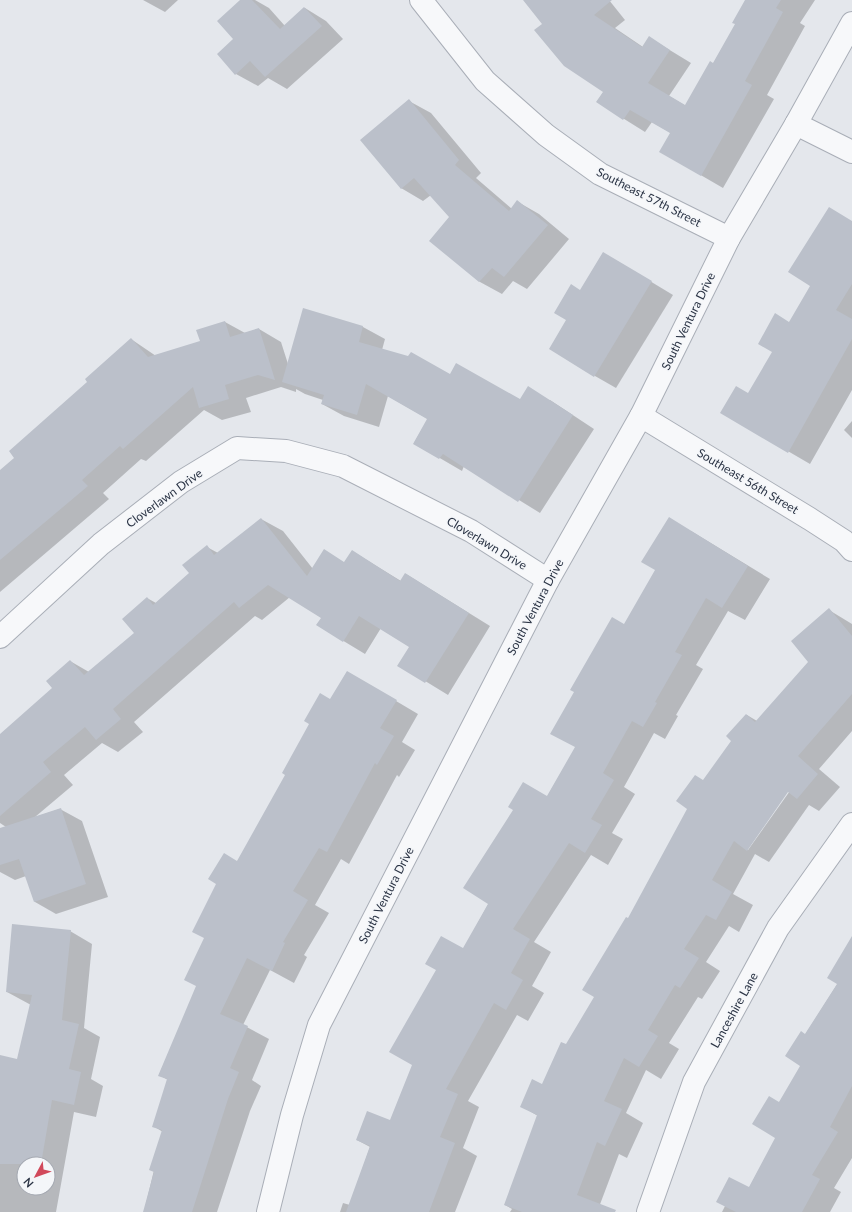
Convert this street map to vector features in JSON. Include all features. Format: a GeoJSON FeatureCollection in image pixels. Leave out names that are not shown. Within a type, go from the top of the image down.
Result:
{"type":"FeatureCollection","features":[{"type":"Feature","properties":{"kind":"street","name":"Southeast 57th Street"},"geometry":{"type":"LineString","coordinates":[[421,0],[485,81],[546,135],[600,174],[729,238]]}},
{"type":"Feature","properties":{"kind":"street","name":"South Ventura Drive"},"geometry":{"type":"LineString","coordinates":[[268,1212],[292,1115],[319,1025],[548,580],[641,416],[729,238],[796,124],[852,23]]}},
{"type":"Feature","properties":{"kind":"street"},"geometry":{"type":"LineString","coordinates":[[796,124],[852,152]]}},
{"type":"Feature","properties":{"kind":"street","name":"Southeast 56th Street"},"geometry":{"type":"LineString","coordinates":[[641,416],[810,518],[844,542],[852,550]]}},
{"type":"Feature","properties":{"kind":"street","name":"Cloverlawn Drive"},"geometry":{"type":"LineString","coordinates":[[0,637],[102,544],[181,482],[237,448],[286,451],[343,466],[471,531],[548,580]]}},
{"type":"Feature","properties":{"kind":"street","name":"Lanceshire Lane"},"geometry":{"type":"LineString","coordinates":[[648,1212],[694,1082],[778,928],[852,824]]}},
{"type":"Feature","properties":{"kind":"building"},"geometry":{"type":"Polygon","coordinates":[[[240,0],[252,0],[280,29],[304,7],[322,26],[265,77],[250,61],[235,75],[217,54],[233,39],[217,21],[240,0]]]}},
{"type":"Feature","properties":{"kind":"building"},"geometry":{"type":"Polygon","coordinates":[[[523,0],[612,0],[594,15],[642,47],[649,36],[670,50],[648,83],[685,105],[710,61],[713,63],[735,24],[732,23],[745,0],[781,0],[776,8],[783,12],[745,81],[752,85],[701,176],[659,152],[670,133],[630,110],[623,120],[596,102],[603,92],[564,66],[534,30],[542,24],[523,0]]]}},
{"type":"Feature","properties":{"kind":"building"},"geometry":{"type":"Polygon","coordinates":[[[409,99],[459,160],[455,165],[509,211],[517,200],[548,225],[504,277],[492,268],[479,282],[429,241],[449,217],[414,178],[401,189],[360,140],[409,99]]]}},
{"type":"Feature","properties":{"kind":"building"},"geometry":{"type":"Polygon","coordinates":[[[829,207],[852,221],[852,284],[836,310],[852,319],[852,339],[788,453],[720,413],[736,386],[748,393],[772,352],[758,344],[775,313],[789,322],[810,286],[788,272],[829,207]]]}},
{"type":"Feature","properties":{"kind":"building"},"geometry":{"type":"Polygon","coordinates":[[[603,252],[652,281],[594,377],[549,349],[566,320],[554,313],[571,284],[580,290],[603,252]]]}},
{"type":"Feature","properties":{"kind":"building"},"geometry":{"type":"Polygon","coordinates":[[[303,308],[363,326],[359,342],[408,356],[411,352],[450,374],[456,363],[520,399],[528,386],[573,415],[518,502],[443,454],[439,459],[413,444],[427,419],[366,384],[357,415],[321,404],[324,395],[282,382],[303,308]]]}},
{"type":"Feature","properties":{"kind":"building"},"geometry":{"type":"Polygon","coordinates":[[[225,321],[230,337],[259,328],[275,380],[258,375],[225,385],[229,399],[199,408],[193,387],[123,449],[120,446],[82,480],[88,486],[0,560],[0,470],[14,458],[9,451],[87,382],[85,379],[131,338],[148,357],[200,341],[196,330],[225,321]]]}},
{"type":"Feature","properties":{"kind":"building"},"geometry":{"type":"Polygon","coordinates":[[[669,517],[748,566],[722,608],[706,598],[675,652],[682,655],[655,702],[657,703],[643,727],[632,721],[603,773],[614,780],[591,819],[602,825],[585,853],[569,843],[513,929],[530,939],[511,973],[523,980],[506,1010],[494,1003],[446,1089],[458,1094],[440,1137],[455,1143],[429,1212],[346,1212],[370,1146],[356,1140],[367,1111],[390,1120],[412,1065],[389,1052],[436,970],[425,964],[441,936],[463,948],[488,904],[463,888],[513,810],[508,807],[523,782],[547,796],[575,747],[550,734],[574,692],[570,690],[612,617],[624,624],[655,570],[641,562],[669,517]]]}},
{"type":"Feature","properties":{"kind":"building"},"geometry":{"type":"Polygon","coordinates":[[[261,518],[307,576],[324,549],[344,562],[352,550],[400,581],[405,573],[469,613],[425,683],[397,666],[409,647],[359,616],[343,642],[316,625],[321,618],[268,585],[239,608],[234,602],[113,709],[121,719],[96,740],[85,727],[43,762],[51,772],[0,816],[0,734],[52,688],[46,681],[70,660],[84,675],[134,633],[122,619],[147,597],[153,605],[189,573],[182,565],[207,545],[214,555],[261,518]]]}},
{"type":"Feature","properties":{"kind":"building"},"geometry":{"type":"Polygon","coordinates":[[[829,608],[852,636],[852,694],[798,756],[818,774],[797,799],[788,792],[747,851],[734,841],[712,880],[732,892],[716,920],[706,915],[684,949],[699,958],[680,988],[675,985],[648,1030],[658,1036],[639,1067],[624,1058],[604,1101],[622,1109],[605,1146],[597,1142],[577,1195],[616,1210],[615,1212],[522,1212],[504,1205],[537,1115],[520,1107],[532,1079],[542,1084],[561,1042],[566,1044],[594,997],[582,990],[626,917],[628,918],[687,809],[676,801],[695,775],[703,780],[731,741],[726,736],[746,714],[755,722],[808,662],[791,641],[829,608]]]}},
{"type":"Feature","properties":{"kind":"building"},"geometry":{"type":"Polygon","coordinates":[[[347,671],[397,700],[380,728],[394,736],[377,765],[375,763],[327,852],[319,848],[293,891],[308,900],[283,942],[285,943],[272,971],[247,958],[220,1014],[248,1026],[230,1068],[239,1072],[228,1099],[192,1212],[143,1212],[154,1172],[149,1170],[162,1130],[152,1127],[167,1079],[158,1076],[196,986],[184,980],[204,938],[192,932],[216,884],[208,879],[224,853],[237,861],[285,775],[282,773],[309,724],[304,721],[320,693],[330,699],[347,671]]]}},
{"type":"Feature","properties":{"kind":"building"},"geometry":{"type":"Polygon","coordinates":[[[61,808],[86,884],[34,902],[19,859],[0,865],[0,828],[61,808]]]}},
{"type":"Feature","properties":{"kind":"building"},"geometry":{"type":"Polygon","coordinates":[[[12,924],[71,930],[62,1020],[79,1024],[69,1069],[81,1072],[74,1105],[52,1100],[42,1156],[16,1156],[16,1164],[0,1164],[0,1055],[17,1059],[32,995],[6,992],[12,924]]]}},
{"type":"Feature","properties":{"kind":"building"},"geometry":{"type":"Polygon","coordinates":[[[852,936],[852,1086],[830,1127],[838,1132],[812,1175],[820,1179],[802,1212],[736,1212],[716,1202],[729,1177],[749,1187],[775,1138],[752,1124],[769,1096],[779,1102],[800,1066],[785,1056],[801,1031],[805,1034],[837,984],[827,978],[852,936]]]}}]}
